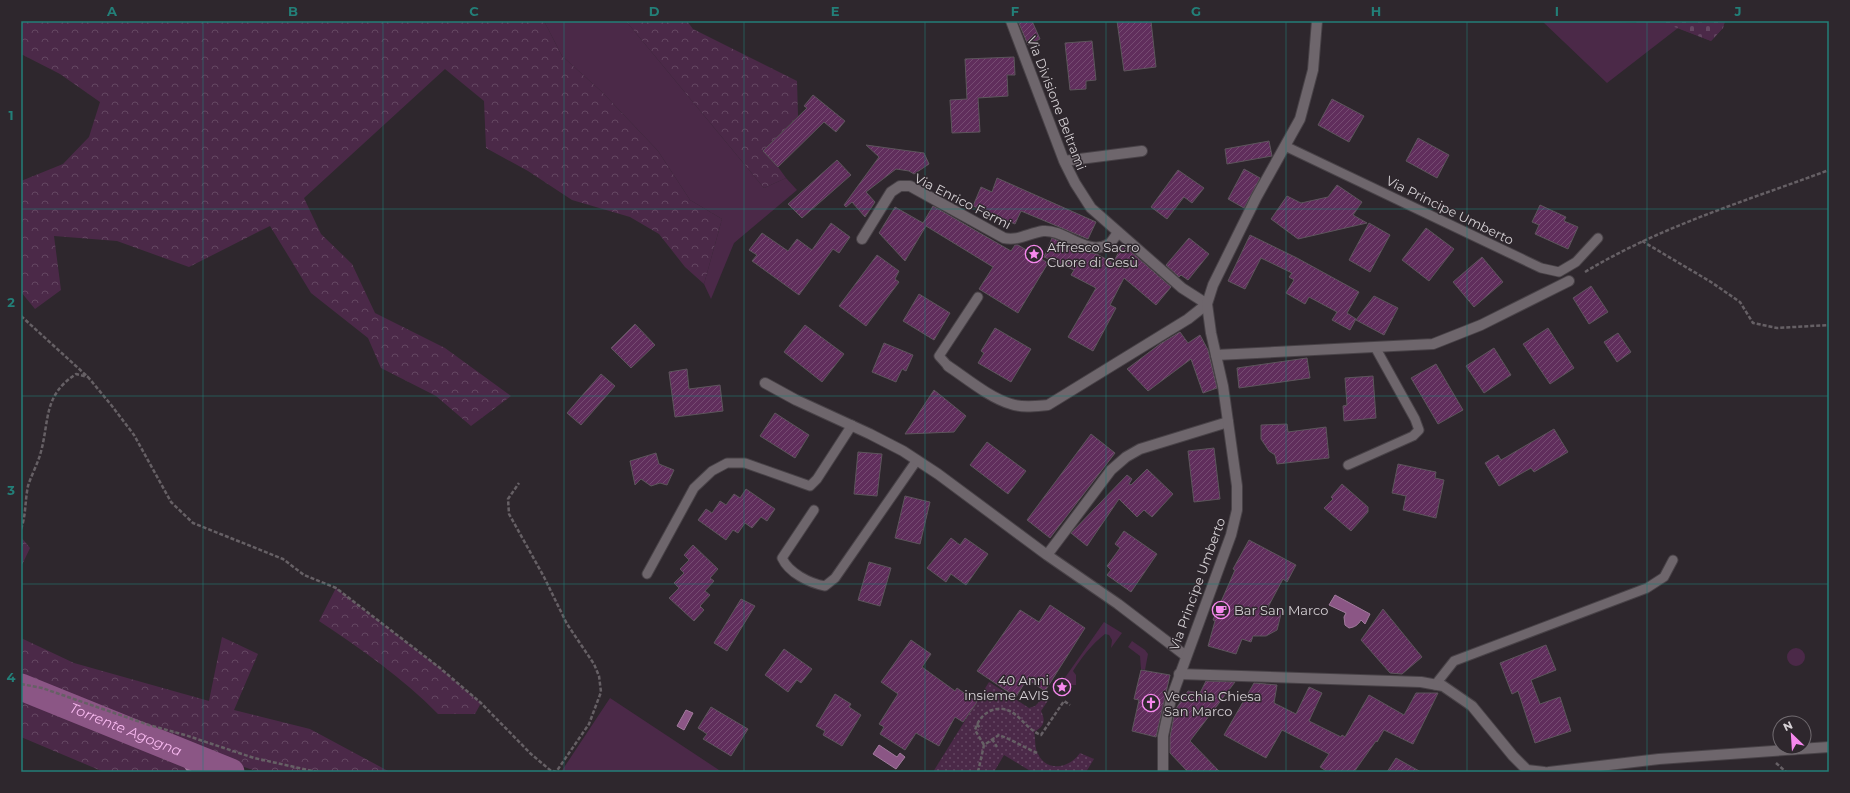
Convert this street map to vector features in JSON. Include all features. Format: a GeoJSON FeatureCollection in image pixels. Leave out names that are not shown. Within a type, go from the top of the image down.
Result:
{"type":"FeatureCollection","features":[{"type":"Feature","properties":{"kind":"street","name":"Via Divisione Beltrami"},"geometry":{"type":"LineString","coordinates":[[1011,21],[1064,161],[1075,183],[1091,208],[1182,288],[1207,304]]}},
{"type":"Feature","properties":{"kind":"street"},"geometry":{"type":"LineString","coordinates":[[948,366],[987,392],[1011,404],[1031,407],[1048,405],[1188,319],[1207,304],[1220,272],[1256,198],[1300,118],[1313,70],[1317,21]]}},
{"type":"Feature","properties":{"kind":"street"},"geometry":{"type":"LineString","coordinates":[[1064,161],[1142,151]]}},
{"type":"Feature","properties":{"kind":"street","name":"Via Enrico Fermi"},"geometry":{"type":"LineString","coordinates":[[862,239],[891,192],[900,186],[910,186],[1004,238],[1015,239],[1043,231],[1051,232],[1093,248],[1109,244],[1118,232]]}},
{"type":"Feature","properties":{"kind":"street"},"geometry":{"type":"LineString","coordinates":[[1216,356],[1433,344],[1481,325],[1569,282]]}},
{"type":"Feature","properties":{"kind":"street","name":"Via Principe Umberto"},"geometry":{"type":"LineString","coordinates":[[1163,772],[1163,736],[1179,674],[1231,535],[1237,510],[1237,486],[1223,386],[1207,304]]}},
{"type":"Feature","properties":{"kind":"street"},"geometry":{"type":"LineString","coordinates":[[765,383],[796,400],[870,434],[938,474],[1047,555],[1118,604],[1186,656]]}},
{"type":"Feature","properties":{"kind":"street"},"geometry":{"type":"LineString","coordinates":[[1047,555],[1111,470],[1126,457],[1140,449],[1228,422]]}},
{"type":"Feature","properties":{"kind":"street"},"geometry":{"type":"LineString","coordinates":[[1179,674],[1421,682],[1443,686],[1472,706],[1513,756],[1528,770],[1544,772]]}},
{"type":"Feature","properties":{"kind":"street"},"geometry":{"type":"LineString","coordinates":[[1549,772],[1659,760],[1829,747]]}},
{"type":"Feature","properties":{"kind":"lane","name":"Via Principe Umberto"},"geometry":{"type":"LineString","coordinates":[[1285,146],[1541,268],[1559,272],[1576,262],[1598,238]]}},
{"type":"Feature","properties":{"kind":"lane"},"geometry":{"type":"LineString","coordinates":[[948,366],[939,356],[978,297]]}},
{"type":"Feature","properties":{"kind":"lane"},"geometry":{"type":"LineString","coordinates":[[1348,465],[1413,436],[1419,430],[1415,418],[1375,347]]}},
{"type":"Feature","properties":{"kind":"lane"},"geometry":{"type":"LineString","coordinates":[[647,574],[694,488],[712,471],[728,463],[745,463],[810,486],[817,479],[852,425]]}},
{"type":"Feature","properties":{"kind":"lane"},"geometry":{"type":"LineString","coordinates":[[814,510],[782,558],[792,570],[812,584],[825,586],[835,578],[916,460]]}},
{"type":"Feature","properties":{"kind":"lane"},"geometry":{"type":"LineString","coordinates":[[1435,685],[1454,661],[1646,588],[1664,577],[1673,560]]}},
{"type":"Feature","properties":{"kind":"path"},"geometry":{"type":"LineString","coordinates":[[1569,282],[1613,255],[1672,227],[1829,170]]}},
{"type":"Feature","properties":{"kind":"path"},"geometry":{"type":"LineString","coordinates":[[1642,241],[1711,282],[1740,302],[1753,323],[1777,328],[1829,325]]}},
{"type":"Feature","properties":{"kind":"path"},"geometry":{"type":"LineString","coordinates":[[21,316],[88,377],[134,435],[172,502],[194,523],[283,559],[304,575],[336,588],[440,668],[481,703],[531,754],[550,770],[556,772],[589,724],[601,692],[594,664],[567,624],[544,577],[510,514],[508,499],[519,483]]}},
{"type":"Feature","properties":{"kind":"path"},"geometry":{"type":"LineString","coordinates":[[21,529],[28,486],[40,454],[48,410],[58,390],[68,380],[76,374],[88,377]]}},
{"type":"Feature","properties":{"kind":"path"},"geometry":{"type":"LineString","coordinates":[[21,684],[42,688],[149,725],[254,758],[317,772]]}},
{"type":"Feature","properties":{"kind":"path"},"geometry":{"type":"LineString","coordinates":[[984,745],[976,733],[977,724],[981,717],[988,712],[1006,708],[1022,719],[1034,732],[1041,735],[1064,701],[1070,705]]}},
{"type":"Feature","properties":{"kind":"path"},"geometry":{"type":"LineString","coordinates":[[977,724],[981,729]]}},
{"type":"Feature","properties":{"kind":"path"},"geometry":{"type":"LineString","coordinates":[[978,772],[984,745],[999,735],[1013,740],[1021,746],[1037,753]]}},
{"type":"Feature","properties":{"kind":"path"},"geometry":{"type":"LineString","coordinates":[[992,739],[997,747]]}},
{"type":"Feature","properties":{"kind":"green space"},"geometry":{"type":"Polygon","coordinates":[[[21,21],[544,21],[562,56],[603,93],[658,151],[690,200],[722,219],[704,284],[685,267],[659,234],[630,217],[572,200],[528,171],[486,148],[484,101],[445,69],[304,198],[321,234],[352,264],[375,313],[445,348],[511,396],[471,426],[436,396],[381,368],[368,338],[311,293],[270,226],[189,267],[117,241],[54,236],[61,290],[35,309],[21,292],[21,181],[63,164],[89,137],[100,102],[60,74],[21,54],[21,21]]]}},
{"type":"Feature","properties":{"kind":"green space"},"geometry":{"type":"Polygon","coordinates":[[[544,21],[626,21],[764,188],[786,178],[797,190],[734,243],[711,299],[704,284],[722,219],[690,200],[658,151],[603,93],[562,56],[544,21]]]}},
{"type":"Feature","properties":{"kind":"green space"},"geometry":{"type":"Polygon","coordinates":[[[626,21],[687,21],[693,29],[797,81],[798,116],[763,151],[786,178],[764,188],[626,21]]]}},
{"type":"Feature","properties":{"kind":"green space"},"geometry":{"type":"Polygon","coordinates":[[[1542,21],[1600,21],[1636,23],[1637,21],[1725,21],[1723,28],[1711,41],[1678,28],[1607,83],[1542,21]]]}},
{"type":"Feature","properties":{"kind":"green space"},"geometry":{"type":"Polygon","coordinates":[[[1665,21],[1725,21],[1723,28],[1711,41],[1664,23],[1665,21]]]}},
{"type":"Feature","properties":{"kind":"green space"},"geometry":{"type":"Polygon","coordinates":[[[21,537],[30,548],[21,567],[21,537]]]}},
{"type":"Feature","properties":{"kind":"green space"},"geometry":{"type":"Polygon","coordinates":[[[336,588],[440,668],[481,703],[475,714],[438,714],[396,676],[366,653],[319,621],[336,588]]]}},
{"type":"Feature","properties":{"kind":"green space"},"geometry":{"type":"Polygon","coordinates":[[[1104,622],[1122,633],[1111,648],[1112,640],[1109,635],[1105,634],[1096,642],[1073,671],[1076,675],[1076,685],[1069,685],[1063,693],[1057,689],[1104,622]]]}},
{"type":"Feature","properties":{"kind":"green space"},"geometry":{"type":"Polygon","coordinates":[[[222,637],[258,654],[234,710],[310,729],[390,772],[259,772],[21,692],[21,638],[74,663],[209,701],[222,637]]]}},
{"type":"Feature","properties":{"kind":"green space"},"geometry":{"type":"Polygon","coordinates":[[[1132,641],[1145,650],[1148,654],[1145,670],[1141,669],[1140,656],[1128,647],[1132,641]]]}},
{"type":"Feature","properties":{"kind":"green space"},"geometry":{"type":"Polygon","coordinates":[[[1792,648],[1800,648],[1805,653],[1803,664],[1800,666],[1792,666],[1787,661],[1787,653],[1792,648]]]}},
{"type":"Feature","properties":{"kind":"green space"},"geometry":{"type":"Polygon","coordinates":[[[989,682],[1029,708],[1035,706],[1045,696],[1049,699],[1041,711],[1044,721],[1042,726],[1034,732],[1038,754],[1047,764],[1059,766],[1070,762],[1080,753],[1094,759],[1086,772],[1032,772],[1004,755],[994,772],[933,772],[989,682]]]}},
{"type":"Feature","properties":{"kind":"green space"},"geometry":{"type":"Polygon","coordinates":[[[21,696],[250,772],[104,772],[21,737],[21,696]]]}},
{"type":"Feature","properties":{"kind":"green space"},"geometry":{"type":"Polygon","coordinates":[[[610,698],[722,772],[561,772],[610,698]]]}},
{"type":"Feature","properties":{"kind":"shaded area"},"geometry":{"type":"Polygon","coordinates":[[[1335,595],[1370,614],[1365,624],[1361,620],[1353,627],[1349,628],[1345,625],[1344,617],[1346,613],[1329,605],[1335,595]]]}},
{"type":"Feature","properties":{"kind":"shaded area"},"geometry":{"type":"Polygon","coordinates":[[[686,710],[693,713],[684,730],[677,726],[686,710]]]}},
{"type":"Feature","properties":{"kind":"shaded area"},"geometry":{"type":"Polygon","coordinates":[[[879,745],[897,757],[900,753],[905,757],[896,769],[873,754],[879,745]]]}},
{"type":"Feature","properties":{"kind":"building"},"geometry":{"type":"Polygon","coordinates":[[[1018,21],[1032,21],[1040,39],[1028,45],[1018,21]]]}},
{"type":"Feature","properties":{"kind":"building"},"geometry":{"type":"Polygon","coordinates":[[[1117,21],[1151,21],[1156,67],[1124,71],[1117,21]]]}},
{"type":"Feature","properties":{"kind":"building"},"geometry":{"type":"Polygon","coordinates":[[[1092,41],[1096,80],[1086,81],[1086,89],[1070,90],[1065,43],[1092,41]]]}},
{"type":"Feature","properties":{"kind":"building"},"geometry":{"type":"Polygon","coordinates":[[[1014,57],[1015,75],[1007,75],[1008,96],[978,98],[980,132],[952,133],[950,100],[967,99],[965,59],[1014,57]]]}},
{"type":"Feature","properties":{"kind":"building"},"geometry":{"type":"Polygon","coordinates":[[[813,95],[845,121],[836,132],[824,122],[778,167],[763,151],[807,108],[804,106],[813,95]]]}},
{"type":"Feature","properties":{"kind":"building"},"geometry":{"type":"Polygon","coordinates":[[[1332,99],[1364,116],[1349,142],[1318,125],[1332,99]]]}},
{"type":"Feature","properties":{"kind":"building"},"geometry":{"type":"Polygon","coordinates":[[[1418,138],[1449,155],[1437,178],[1406,161],[1418,138]]]}},
{"type":"Feature","properties":{"kind":"building"},"geometry":{"type":"Polygon","coordinates":[[[1269,141],[1272,156],[1227,164],[1225,149],[1269,141]]]}},
{"type":"Feature","properties":{"kind":"building"},"geometry":{"type":"Polygon","coordinates":[[[866,145],[924,153],[929,164],[914,174],[909,171],[896,169],[866,192],[875,202],[865,217],[852,202],[846,207],[844,205],[879,157],[866,145]]]}},
{"type":"Feature","properties":{"kind":"building"},"geometry":{"type":"Polygon","coordinates":[[[837,160],[851,175],[802,218],[788,204],[837,160]]]}},
{"type":"Feature","properties":{"kind":"building"},"geometry":{"type":"Polygon","coordinates":[[[1244,169],[1260,178],[1244,208],[1228,199],[1244,169]]]}},
{"type":"Feature","properties":{"kind":"building"},"geometry":{"type":"Polygon","coordinates":[[[1178,170],[1204,188],[1192,203],[1184,197],[1167,219],[1151,207],[1178,170]]]}},
{"type":"Feature","properties":{"kind":"building"},"geometry":{"type":"Polygon","coordinates":[[[997,178],[1096,222],[1088,239],[1021,211],[1015,224],[973,206],[981,187],[992,192],[997,178]]]}},
{"type":"Feature","properties":{"kind":"building"},"geometry":{"type":"Polygon","coordinates":[[[1337,185],[1362,202],[1353,215],[1367,223],[1298,239],[1271,219],[1287,196],[1301,203],[1328,197],[1337,185]]]}},
{"type":"Feature","properties":{"kind":"building"},"geometry":{"type":"Polygon","coordinates":[[[1540,205],[1566,217],[1564,221],[1578,227],[1568,249],[1535,234],[1539,225],[1532,222],[1540,205]]]}},
{"type":"Feature","properties":{"kind":"building"},"geometry":{"type":"Polygon","coordinates":[[[933,206],[1011,251],[1015,245],[1018,245],[1048,263],[1018,313],[979,289],[993,267],[926,226],[905,261],[879,233],[895,207],[923,223],[933,206]]]}},
{"type":"Feature","properties":{"kind":"building"},"geometry":{"type":"Polygon","coordinates":[[[831,223],[850,237],[839,253],[833,249],[799,295],[752,261],[757,255],[749,250],[762,233],[788,251],[797,239],[812,250],[831,223]]]}},
{"type":"Feature","properties":{"kind":"building"},"geometry":{"type":"Polygon","coordinates":[[[1369,223],[1390,235],[1370,272],[1349,260],[1369,223]]]}},
{"type":"Feature","properties":{"kind":"building"},"geometry":{"type":"Polygon","coordinates":[[[1426,228],[1454,249],[1429,281],[1402,260],[1426,228]]]}},
{"type":"Feature","properties":{"kind":"building"},"geometry":{"type":"Polygon","coordinates":[[[1250,235],[1297,258],[1359,292],[1347,313],[1356,319],[1350,330],[1332,320],[1337,312],[1309,297],[1305,304],[1286,293],[1294,280],[1289,277],[1292,273],[1261,258],[1245,289],[1228,281],[1250,235]]]}},
{"type":"Feature","properties":{"kind":"building"},"geometry":{"type":"Polygon","coordinates":[[[1052,238],[1082,251],[1097,254],[1113,263],[1122,246],[1129,250],[1171,287],[1156,305],[1124,278],[1110,305],[1116,308],[1093,351],[1068,337],[1096,288],[1071,275],[1074,270],[1044,257],[1052,238]]]}},
{"type":"Feature","properties":{"kind":"building"},"geometry":{"type":"Polygon","coordinates":[[[1189,238],[1209,254],[1188,280],[1181,275],[1179,277],[1166,265],[1189,238]]]}},
{"type":"Feature","properties":{"kind":"building"},"geometry":{"type":"Polygon","coordinates":[[[877,255],[899,271],[895,279],[899,282],[866,326],[839,306],[877,255]]]}},
{"type":"Feature","properties":{"kind":"building"},"geometry":{"type":"Polygon","coordinates":[[[1482,257],[1503,282],[1474,307],[1453,282],[1482,257]]]}},
{"type":"Feature","properties":{"kind":"building"},"geometry":{"type":"Polygon","coordinates":[[[1591,286],[1608,312],[1589,324],[1573,298],[1591,286]]]}},
{"type":"Feature","properties":{"kind":"building"},"geometry":{"type":"Polygon","coordinates":[[[919,294],[950,313],[934,340],[903,321],[919,294]]]}},
{"type":"Feature","properties":{"kind":"building"},"geometry":{"type":"Polygon","coordinates":[[[1374,296],[1398,308],[1384,335],[1356,320],[1374,296]]]}},
{"type":"Feature","properties":{"kind":"building"},"geometry":{"type":"Polygon","coordinates":[[[635,324],[655,345],[631,368],[611,348],[635,324]]]}},
{"type":"Feature","properties":{"kind":"building"},"geometry":{"type":"Polygon","coordinates":[[[805,325],[844,354],[822,382],[784,352],[805,325]]]}},
{"type":"Feature","properties":{"kind":"building"},"geometry":{"type":"Polygon","coordinates":[[[995,328],[1031,349],[1011,382],[978,363],[984,353],[981,351],[995,328]]]}},
{"type":"Feature","properties":{"kind":"building"},"geometry":{"type":"Polygon","coordinates":[[[1548,328],[1574,368],[1550,384],[1523,344],[1548,328]]]}},
{"type":"Feature","properties":{"kind":"building"},"geometry":{"type":"Polygon","coordinates":[[[1180,332],[1188,343],[1200,335],[1208,350],[1217,388],[1203,393],[1191,359],[1148,391],[1127,369],[1160,344],[1180,332]]]}},
{"type":"Feature","properties":{"kind":"building"},"geometry":{"type":"Polygon","coordinates":[[[1618,333],[1631,352],[1617,362],[1604,342],[1618,333]]]}},
{"type":"Feature","properties":{"kind":"building"},"geometry":{"type":"Polygon","coordinates":[[[884,343],[913,355],[906,371],[902,369],[896,382],[872,372],[884,343]]]}},
{"type":"Feature","properties":{"kind":"building"},"geometry":{"type":"Polygon","coordinates":[[[1494,348],[1511,375],[1484,393],[1466,366],[1494,348]]]}},
{"type":"Feature","properties":{"kind":"building"},"geometry":{"type":"Polygon","coordinates":[[[1307,358],[1310,378],[1239,388],[1237,368],[1307,358]]]}},
{"type":"Feature","properties":{"kind":"building"},"geometry":{"type":"Polygon","coordinates":[[[1436,364],[1463,410],[1438,424],[1411,378],[1436,364]]]}},
{"type":"Feature","properties":{"kind":"building"},"geometry":{"type":"Polygon","coordinates":[[[687,369],[689,389],[720,385],[723,411],[675,417],[669,372],[687,369]]]}},
{"type":"Feature","properties":{"kind":"building"},"geometry":{"type":"Polygon","coordinates":[[[601,374],[615,386],[581,425],[567,413],[601,374]]]}},
{"type":"Feature","properties":{"kind":"building"},"geometry":{"type":"Polygon","coordinates":[[[1373,376],[1376,418],[1344,421],[1343,406],[1347,405],[1345,378],[1373,376]]]}},
{"type":"Feature","properties":{"kind":"building"},"geometry":{"type":"Polygon","coordinates":[[[934,390],[966,416],[954,432],[905,434],[934,390]]]}},
{"type":"Feature","properties":{"kind":"building"},"geometry":{"type":"Polygon","coordinates":[[[775,413],[809,435],[795,458],[760,436],[775,413]]]}},
{"type":"Feature","properties":{"kind":"building"},"geometry":{"type":"Polygon","coordinates":[[[1287,424],[1288,432],[1326,427],[1329,458],[1277,464],[1275,455],[1269,451],[1261,439],[1261,425],[1287,424]]]}},
{"type":"Feature","properties":{"kind":"building"},"geometry":{"type":"Polygon","coordinates":[[[1554,429],[1568,452],[1534,472],[1531,468],[1499,486],[1485,463],[1498,455],[1501,460],[1554,429]]]}},
{"type":"Feature","properties":{"kind":"building"},"geometry":{"type":"Polygon","coordinates":[[[1091,434],[1115,453],[1050,538],[1027,520],[1091,434]]]}},
{"type":"Feature","properties":{"kind":"building"},"geometry":{"type":"Polygon","coordinates":[[[987,442],[1026,471],[1008,494],[970,465],[987,442]]]}},
{"type":"Feature","properties":{"kind":"building"},"geometry":{"type":"Polygon","coordinates":[[[1214,448],[1220,499],[1194,502],[1188,451],[1214,448]]]}},
{"type":"Feature","properties":{"kind":"building"},"geometry":{"type":"Polygon","coordinates":[[[858,452],[882,454],[877,496],[854,494],[858,452]]]}},
{"type":"Feature","properties":{"kind":"building"},"geometry":{"type":"Polygon","coordinates":[[[656,453],[659,464],[674,470],[667,485],[660,483],[651,486],[641,479],[635,485],[630,461],[656,453]]]}},
{"type":"Feature","properties":{"kind":"building"},"geometry":{"type":"Polygon","coordinates":[[[1398,464],[1436,472],[1435,478],[1444,480],[1436,518],[1403,510],[1406,496],[1392,493],[1398,464]]]}},
{"type":"Feature","properties":{"kind":"building"},"geometry":{"type":"Polygon","coordinates":[[[1147,469],[1173,494],[1152,517],[1144,510],[1137,517],[1119,499],[1087,546],[1071,533],[1127,475],[1132,479],[1129,484],[1131,485],[1147,469]]]}},
{"type":"Feature","properties":{"kind":"building"},"geometry":{"type":"Polygon","coordinates":[[[1342,484],[1368,507],[1368,512],[1351,531],[1324,508],[1333,499],[1331,497],[1342,484]]]}},
{"type":"Feature","properties":{"kind":"building"},"geometry":{"type":"Polygon","coordinates":[[[746,489],[775,509],[767,521],[761,517],[752,528],[745,523],[738,533],[733,530],[726,540],[698,520],[706,509],[712,513],[720,501],[726,505],[734,494],[740,498],[746,489]]]}},
{"type":"Feature","properties":{"kind":"building"},"geometry":{"type":"Polygon","coordinates":[[[905,496],[930,502],[920,544],[895,538],[905,496]]]}},
{"type":"Feature","properties":{"kind":"building"},"geometry":{"type":"Polygon","coordinates":[[[1124,531],[1157,554],[1131,592],[1107,575],[1111,570],[1107,566],[1120,548],[1115,544],[1124,531]]]}},
{"type":"Feature","properties":{"kind":"building"},"geometry":{"type":"Polygon","coordinates":[[[951,538],[960,545],[965,538],[988,554],[966,585],[951,574],[946,582],[927,568],[951,538]]]}},
{"type":"Feature","properties":{"kind":"building"},"geometry":{"type":"Polygon","coordinates":[[[1249,540],[1296,565],[1287,582],[1283,579],[1268,607],[1282,610],[1277,630],[1266,636],[1253,636],[1251,642],[1242,639],[1236,654],[1208,646],[1215,621],[1213,620],[1235,570],[1233,569],[1249,540]]]}},
{"type":"Feature","properties":{"kind":"building"},"geometry":{"type":"Polygon","coordinates":[[[693,545],[718,569],[710,578],[714,581],[705,591],[710,595],[700,606],[704,610],[694,621],[669,598],[679,588],[674,583],[684,573],[680,569],[689,560],[684,555],[693,545]]]}},
{"type":"Feature","properties":{"kind":"building"},"geometry":{"type":"Polygon","coordinates":[[[869,562],[891,568],[880,606],[858,600],[869,562]]]}},
{"type":"Feature","properties":{"kind":"building"},"geometry":{"type":"Polygon","coordinates":[[[741,599],[755,606],[727,651],[714,643],[741,599]]]}},
{"type":"Feature","properties":{"kind":"building"},"geometry":{"type":"Polygon","coordinates":[[[1050,605],[1085,628],[1045,691],[1027,679],[1016,697],[977,671],[1020,610],[1039,622],[1050,605]]]}},
{"type":"Feature","properties":{"kind":"building"},"geometry":{"type":"Polygon","coordinates":[[[1383,609],[1422,657],[1402,674],[1390,673],[1361,640],[1383,609]]]}},
{"type":"Feature","properties":{"kind":"building"},"geometry":{"type":"Polygon","coordinates":[[[911,640],[931,654],[922,667],[955,691],[957,688],[977,702],[963,722],[955,717],[939,746],[916,733],[905,750],[880,734],[884,727],[879,724],[898,694],[881,682],[911,640]]]}},
{"type":"Feature","properties":{"kind":"building"},"geometry":{"type":"Polygon","coordinates":[[[1546,645],[1556,670],[1531,680],[1540,704],[1560,697],[1571,731],[1535,743],[1518,691],[1512,694],[1500,663],[1546,645]]]}},
{"type":"Feature","properties":{"kind":"building"},"geometry":{"type":"Polygon","coordinates":[[[784,649],[812,669],[801,683],[797,680],[788,692],[765,675],[784,649]]]}},
{"type":"Feature","properties":{"kind":"building","name":"Vecchia Chiesa San Marco"},"geometry":{"type":"Polygon","coordinates":[[[1141,670],[1170,675],[1156,737],[1132,731],[1139,700],[1134,699],[1141,670]]]}},
{"type":"Feature","properties":{"kind":"building"},"geometry":{"type":"Polygon","coordinates":[[[1206,681],[1235,682],[1190,741],[1220,772],[1188,772],[1170,753],[1170,737],[1175,710],[1188,691],[1200,693],[1206,681]]]}},
{"type":"Feature","properties":{"kind":"building"},"geometry":{"type":"Polygon","coordinates":[[[1254,683],[1277,685],[1274,703],[1296,714],[1309,687],[1322,693],[1309,721],[1341,737],[1342,735],[1345,737],[1369,695],[1404,715],[1416,693],[1438,693],[1413,744],[1384,730],[1377,742],[1376,741],[1354,772],[1328,772],[1320,767],[1329,754],[1282,730],[1266,758],[1224,735],[1254,683]]]}},
{"type":"Feature","properties":{"kind":"building"},"geometry":{"type":"Polygon","coordinates":[[[835,694],[851,704],[849,707],[861,715],[842,746],[823,735],[825,731],[816,726],[835,694]]]}},
{"type":"Feature","properties":{"kind":"building"},"geometry":{"type":"Polygon","coordinates":[[[711,707],[748,729],[731,756],[703,739],[707,734],[698,728],[711,707]]]}},
{"type":"Feature","properties":{"kind":"building"},"geometry":{"type":"Polygon","coordinates":[[[1396,758],[1421,772],[1387,772],[1396,758]]]}},
{"type":"Feature","properties":{"kind":"waterway","name":"Torrente Agogna"},"geometry":{"type":"LineString","coordinates":[[21,687],[231,772]]}},
{"type":"Feature","properties":{"kind":"waterway"},"geometry":{"type":"LineString","coordinates":[[176,750],[190,772]]}},
{"type":"Feature","properties":{"kind":"place","name":"Affresco Sacro Cuore di Gesù"},"geometry":{"type":"Point","coordinates":[1034,254]}},
{"type":"Feature","properties":{"kind":"place","name":"Bar San Marco"},"geometry":{"type":"Point","coordinates":[1221,610]}},
{"type":"Feature","properties":{"kind":"place","name":"40 Anni insieme AVIS"},"geometry":{"type":"Point","coordinates":[1062,687]}},
{"type":"Feature","properties":{"kind":"place","name":"Vecchia Chiesa San Marco"},"geometry":{"type":"Point","coordinates":[1151,703]}}]}
